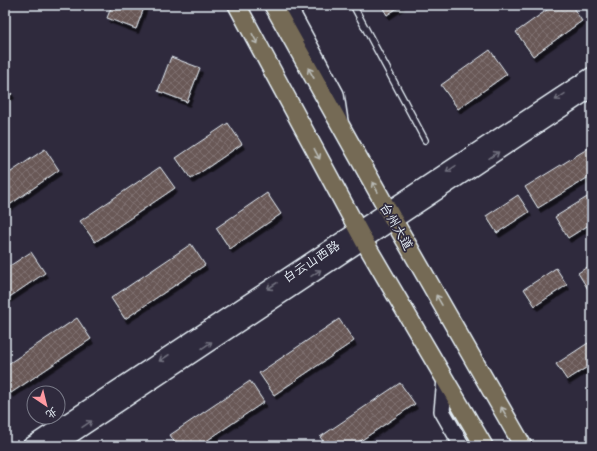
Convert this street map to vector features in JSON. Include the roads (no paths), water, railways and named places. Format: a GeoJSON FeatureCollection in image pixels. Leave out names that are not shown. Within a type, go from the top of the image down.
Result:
{"type":"FeatureCollection","features":[{"type":"Feature","properties":{"kind":"main road"},"geometry":{"type":"LineString","coordinates":[[237,5],[361,235],[484,446]]}},
{"type":"Feature","properties":{"kind":"main road","name":"台州大道"},"geometry":{"type":"LineString","coordinates":[[273,5],[391,216],[523,446]]}},
{"type":"Feature","properties":{"kind":"main road"},"geometry":{"type":"LineString","coordinates":[[288,5],[336,94],[340,124]]}},
{"type":"Feature","properties":{"kind":"main road","name":"白云山西路"},"geometry":{"type":"LineString","coordinates":[[391,216],[592,75]]}},
{"type":"Feature","properties":{"kind":"main road","name":"白云山西路"},"geometry":{"type":"LineString","coordinates":[[30,446],[592,89]]}},
{"type":"Feature","properties":{"kind":"main road","name":"白云山西路"},"geometry":{"type":"LineString","coordinates":[[55,446],[361,235]]}},
{"type":"Feature","properties":{"kind":"main road"},"geometry":{"type":"LineString","coordinates":[[444,379],[442,412],[462,446]]}},
{"type":"Feature","properties":{"kind":"lane"},"geometry":{"type":"LineString","coordinates":[[353,5],[425,140]]}}]}
